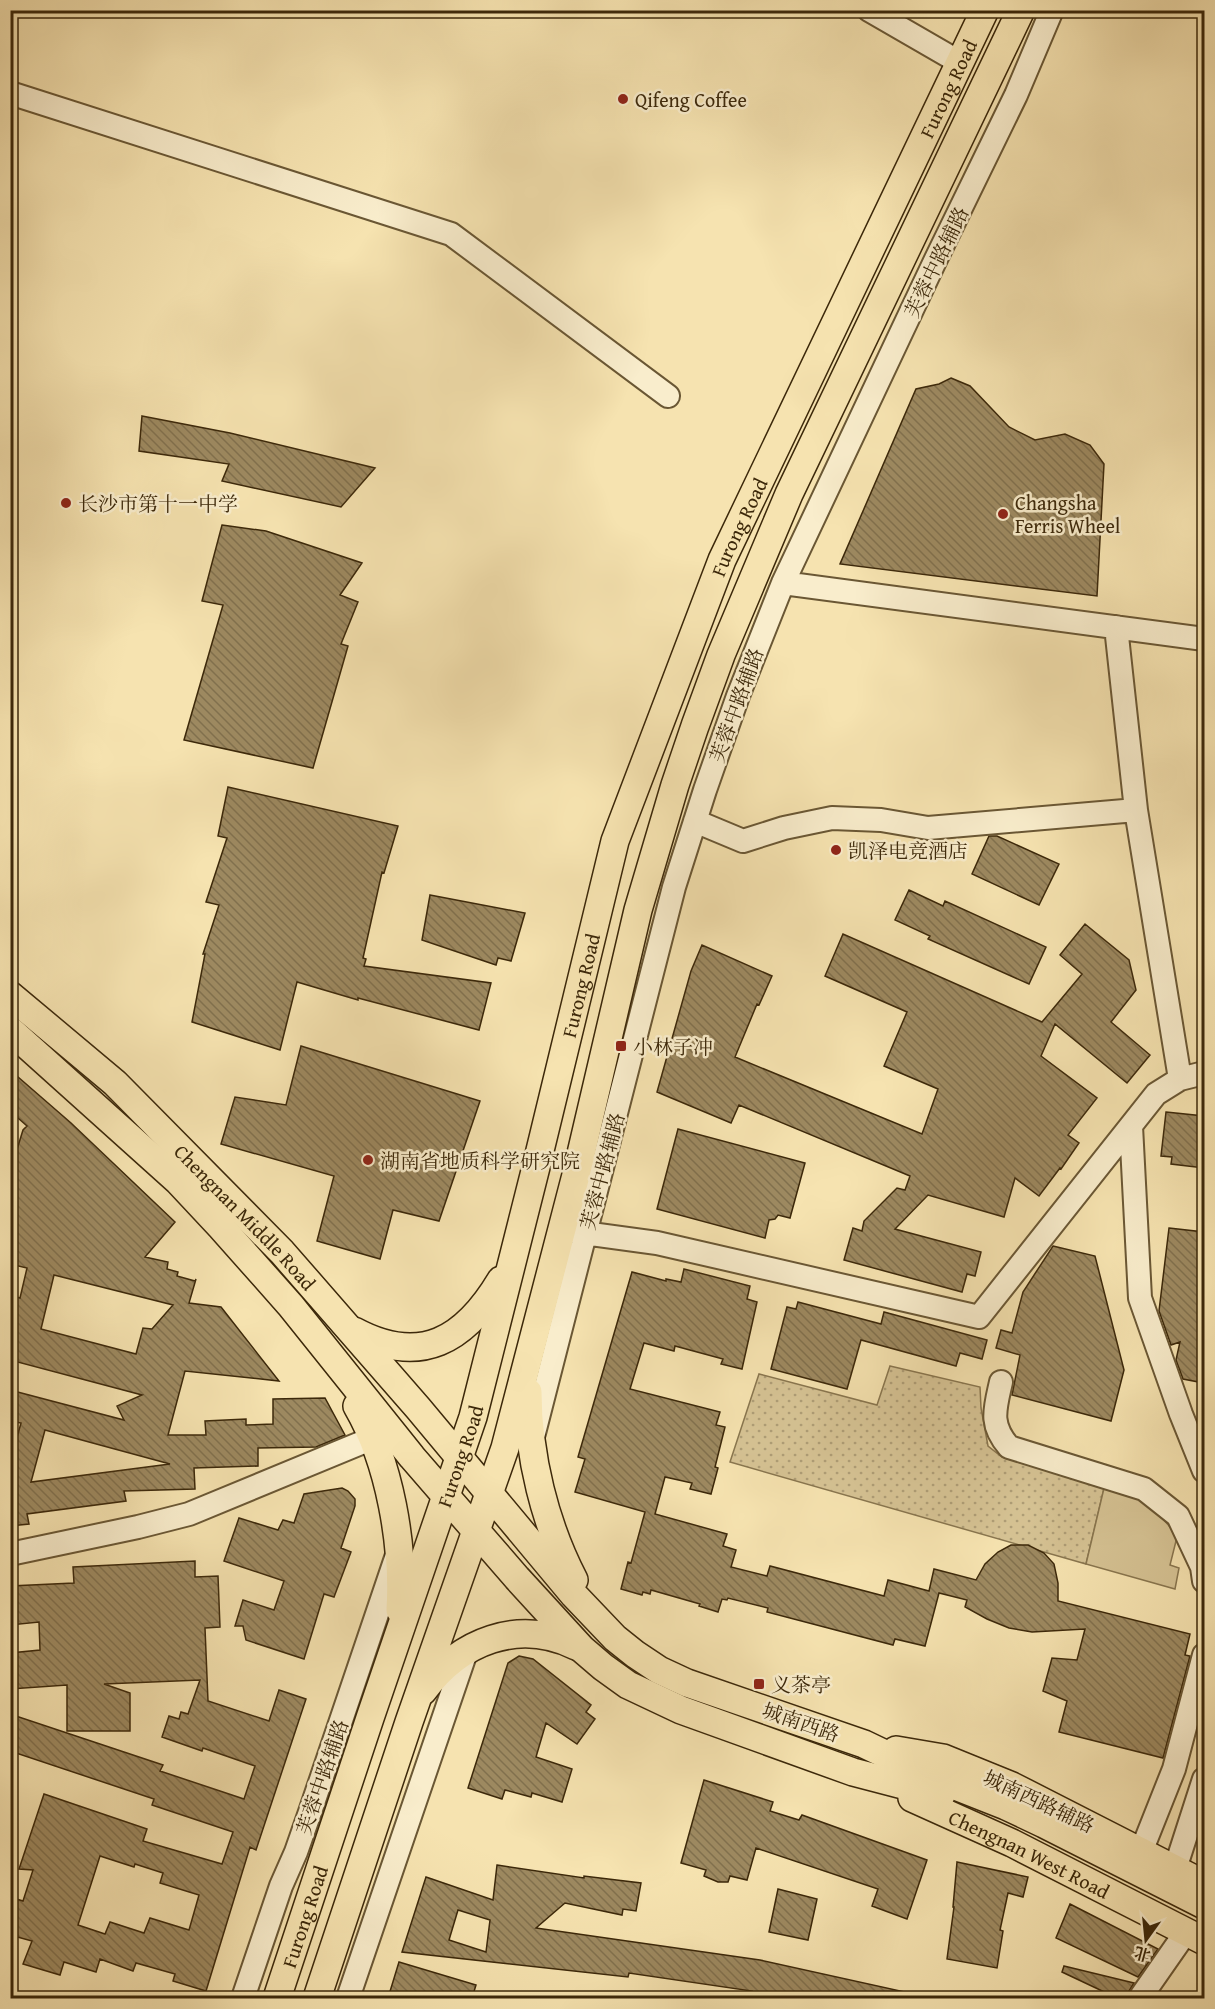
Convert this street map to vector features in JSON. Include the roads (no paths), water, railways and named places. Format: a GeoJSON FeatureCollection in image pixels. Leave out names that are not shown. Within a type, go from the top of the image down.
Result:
{"type":"FeatureCollection","features":[{"type":"Feature","properties":{"kind":"main road","name":"Furong Road"},"geometry":{"type":"LineString","coordinates":[[277,1998],[473,1417],[619,831],[722,560],[985,10]]}},
{"type":"Feature","properties":{"kind":"main road","name":"Furong Road"},"geometry":{"type":"LineString","coordinates":[[317,1998],[416,1702],[505,1448],[528,1364],[573,1232],[641,899],[675,785],[721,655],[789,494],[1021,10]]}},
{"type":"Feature","properties":{"kind":"main road","name":"Chengnan Middle Road"},"geometry":{"type":"LineString","coordinates":[[10,995],[115,1083],[282,1252],[459,1458]]}},
{"type":"Feature","properties":{"kind":"main road","name":"Chengnan Middle Road"},"geometry":{"type":"LineString","coordinates":[[10,1030],[178,1181],[260,1269],[446,1497]]}},
{"type":"Feature","properties":{"kind":"main road"},"geometry":{"type":"LineString","coordinates":[[346,1326],[367,1338],[387,1344],[416,1346],[435,1343],[457,1334],[489,1300],[501,1281],[514,1252]]}},
{"type":"Feature","properties":{"kind":"main road"},"geometry":{"type":"LineString","coordinates":[[319,1340],[373,1438],[386,1474],[398,1554],[401,1597],[399,1634]]}},
{"type":"Feature","properties":{"kind":"main road"},"geometry":{"type":"LineString","coordinates":[[528,1364],[528,1401],[532,1440],[540,1484],[553,1533],[572,1576],[596,1620]]}},
{"type":"Feature","properties":{"kind":"main road","name":"城南西路"},"geometry":{"type":"LineString","coordinates":[[459,1458],[596,1620],[635,1654],[659,1670],[687,1683],[864,1744],[935,1778],[1044,1824],[1137,1869],[1204,1905]]}},
{"type":"Feature","properties":{"kind":"main road","name":"城南西路"},"geometry":{"type":"LineString","coordinates":[[446,1497],[582,1650],[628,1684],[672,1706],[853,1772],[932,1792],[971,1807],[1070,1853],[1137,1869],[1198,1932]]}},
{"type":"Feature","properties":{"kind":"main road"},"geometry":{"type":"LineString","coordinates":[[416,1702],[430,1683],[466,1652],[500,1636],[521,1632],[559,1638],[582,1650]]}},
{"type":"Feature","properties":{"kind":"main road","name":"Chengnan West Road"},"geometry":{"type":"LineString","coordinates":[[853,1772],[1012,1843],[1198,1932]]}},
{"type":"Feature","properties":{"kind":"main road"},"geometry":{"type":"LineString","coordinates":[[1137,1869],[1175,1869],[1204,1884]]}},
{"type":"Feature","properties":{"kind":"street"},"geometry":{"type":"LineString","coordinates":[[869,10],[959,62]]}},
{"type":"Feature","properties":{"kind":"street","name":"芙蓉中路辅路"},"geometry":{"type":"LineString","coordinates":[[532,1440],[573,1232],[620,1106],[674,887],[738,696],[783,583],[1016,95],[1052,10]]}},
{"type":"Feature","properties":{"kind":"street"},"geometry":{"type":"LineString","coordinates":[[10,93],[451,234],[668,396]]}},
{"type":"Feature","properties":{"kind":"street"},"geometry":{"type":"LineString","coordinates":[[783,583],[1204,639]]}},
{"type":"Feature","properties":{"kind":"street"},"geometry":{"type":"LineString","coordinates":[[1116,627],[1136,810],[1180,1079]]}},
{"type":"Feature","properties":{"kind":"street"},"geometry":{"type":"LineString","coordinates":[[695,821],[743,841],[784,828],[832,818],[880,820],[928,828],[1136,810]]}},
{"type":"Feature","properties":{"kind":"street"},"geometry":{"type":"LineString","coordinates":[[573,1232],[657,1243],[979,1317],[1156,1094],[1180,1079],[1204,1073]]}},
{"type":"Feature","properties":{"kind":"street"},"geometry":{"type":"LineString","coordinates":[[1131,1126],[1140,1298],[1180,1414],[1204,1471]]}},
{"type":"Feature","properties":{"kind":"street"},"geometry":{"type":"LineString","coordinates":[[1001,1382],[993,1417],[999,1436],[1009,1447],[1144,1489],[1178,1516],[1202,1568],[1204,1581]]}},
{"type":"Feature","properties":{"kind":"street"},"geometry":{"type":"LineString","coordinates":[[10,1554],[46,1548],[189,1514],[373,1438]]}},
{"type":"Feature","properties":{"kind":"street","name":"芙蓉中路辅路"},"geometry":{"type":"LineString","coordinates":[[243,1998],[281,1886],[297,1852],[398,1554]]}},
{"type":"Feature","properties":{"kind":"street"},"geometry":{"type":"LineString","coordinates":[[348,1998],[466,1652]]}},
{"type":"Feature","properties":{"kind":"street"},"geometry":{"type":"LineString","coordinates":[[1137,1869],[1174,1769],[1204,1655]]}},
{"type":"Feature","properties":{"kind":"street"},"geometry":{"type":"LineString","coordinates":[[1175,1869],[1204,1779]]}},
{"type":"Feature","properties":{"kind":"street"},"geometry":{"type":"LineString","coordinates":[[1140,1998],[1198,1932]]}},
{"type":"Feature","properties":{"kind":"place","name":"Qifeng Coffee"},"geometry":{"type":"Point","coordinates":[623,99]}},
{"type":"Feature","properties":{"kind":"place","name":"长沙市第十一中学"},"geometry":{"type":"Point","coordinates":[66,503]}},
{"type":"Feature","properties":{"kind":"place","name":"Changsha Ferris Wheel"},"geometry":{"type":"Point","coordinates":[1003,514]}},
{"type":"Feature","properties":{"kind":"place","name":"凯泽电竞酒店"},"geometry":{"type":"Point","coordinates":[836,850]}},
{"type":"Feature","properties":{"kind":"place","name":"小林子冲"},"geometry":{"type":"Point","coordinates":[621,1046]}},
{"type":"Feature","properties":{"kind":"place","name":"湖南省地质科学研究院"},"geometry":{"type":"Point","coordinates":[368,1160]}},
{"type":"Feature","properties":{"kind":"place","name":"义茶亭"},"geometry":{"type":"Point","coordinates":[759,1684]}}]}
